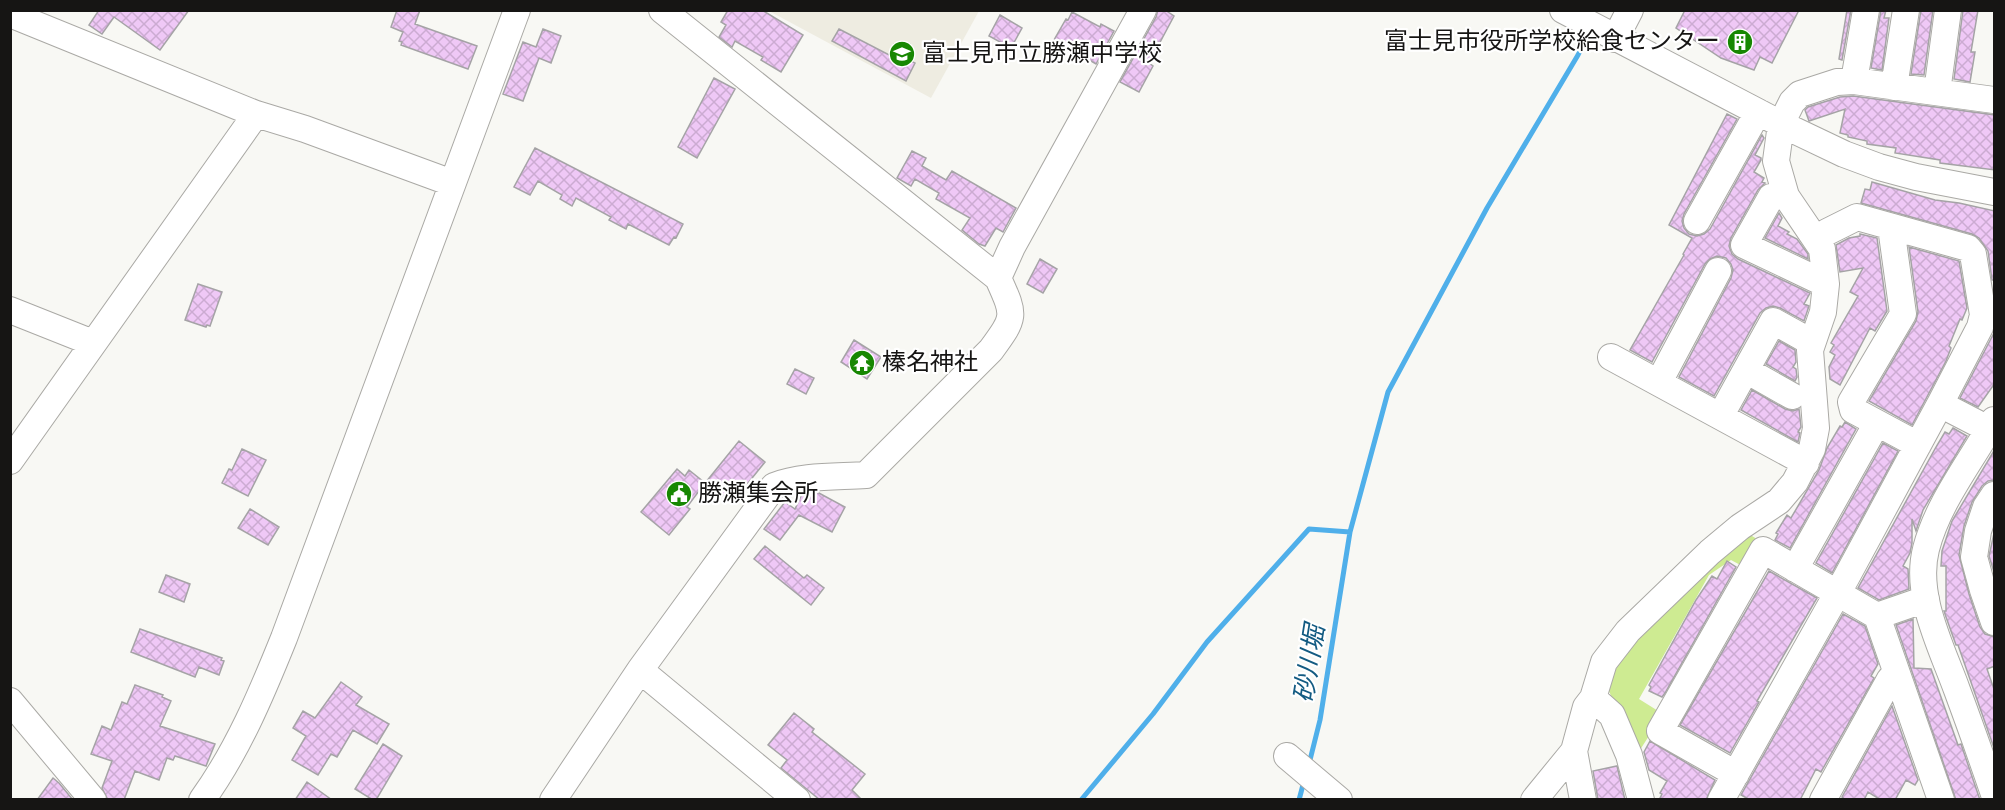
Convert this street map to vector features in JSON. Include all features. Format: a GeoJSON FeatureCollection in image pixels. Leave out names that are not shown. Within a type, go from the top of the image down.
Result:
{"type":"FeatureCollection","features":[{"type":"Feature","properties":{"kind":"street"},"geometry":{"type":"LineString","coordinates":[[202,800],[234,750],[284,638],[517,10]]}},
{"type":"Feature","properties":{"kind":"street"},"geometry":{"type":"LineString","coordinates":[[553,800],[640,670],[774,486],[814,478],[866,475],[991,350],[1007,328],[1011,316],[1011,306],[998,278],[662,10]]}},
{"type":"Feature","properties":{"kind":"street"},"geometry":{"type":"LineString","coordinates":[[998,278],[1012,247],[1143,10]]}},
{"type":"Feature","properties":{"kind":"street"},"geometry":{"type":"LineString","coordinates":[[1610,35],[1630,10]]}},
{"type":"Feature","properties":{"kind":"street"},"geometry":{"type":"LineString","coordinates":[[1854,81],[1866,10]]}},
{"type":"Feature","properties":{"kind":"street"},"geometry":{"type":"LineString","coordinates":[[1894,87],[1906,10]]}},
{"type":"Feature","properties":{"kind":"street"},"geometry":{"type":"LineString","coordinates":[[1937,92],[1948,10]]}},
{"type":"Feature","properties":{"kind":"street"},"geometry":{"type":"LineString","coordinates":[[1563,11],[1781,124],[1844,154],[1916,177],[1995,192]]}},
{"type":"Feature","properties":{"kind":"street"},"geometry":{"type":"LineString","coordinates":[[10,14],[256,114],[305,129],[452,183]]}},
{"type":"Feature","properties":{"kind":"street"},"geometry":{"type":"LineString","coordinates":[[1534,800],[1574,751],[1586,707],[1593,698],[1604,662],[1628,631],[1740,526],[1779,501],[1795,482],[1812,449],[1816,428],[1810,350],[1823,312],[1826,284],[1822,249],[1786,196],[1776,161],[1781,124],[1792,102],[1800,94],[1837,82],[1854,81],[1995,100]]}},
{"type":"Feature","properties":{"kind":"street"},"geometry":{"type":"LineString","coordinates":[[1697,221],[1758,112]]}},
{"type":"Feature","properties":{"kind":"street"},"geometry":{"type":"LineString","coordinates":[[10,461],[256,114]]}},
{"type":"Feature","properties":{"kind":"street"},"geometry":{"type":"LineString","coordinates":[[1786,196],[1771,197],[1744,244],[1826,284]]}},
{"type":"Feature","properties":{"kind":"street"},"geometry":{"type":"LineString","coordinates":[[1721,800],[1838,593],[1918,445],[1980,327],[1983,315],[1973,254],[1968,248],[1857,217],[1827,232]]}},
{"type":"Feature","properties":{"kind":"street"},"geometry":{"type":"LineString","coordinates":[[1891,227],[1903,314],[1851,402],[1853,410],[1918,445]]}},
{"type":"Feature","properties":{"kind":"street"},"geometry":{"type":"LineString","coordinates":[[1659,382],[1718,272]]}},
{"type":"Feature","properties":{"kind":"street"},"geometry":{"type":"LineString","coordinates":[[10,310],[93,343]]}},
{"type":"Feature","properties":{"kind":"street"},"geometry":{"type":"LineString","coordinates":[[1721,415],[1773,321],[1811,342]]}},
{"type":"Feature","properties":{"kind":"street"},"geometry":{"type":"LineString","coordinates":[[1611,357],[1806,463]]}},
{"type":"Feature","properties":{"kind":"street"},"geometry":{"type":"LineString","coordinates":[[1746,370],[1792,396]]}},
{"type":"Feature","properties":{"kind":"street"},"geometry":{"type":"LineString","coordinates":[[1940,404],[1993,427],[1952,490],[1934,525],[1925,551],[1923,577],[1931,620],[1985,740],[1995,794]]}},
{"type":"Feature","properties":{"kind":"street"},"geometry":{"type":"LineString","coordinates":[[1795,569],[1877,423]]}},
{"type":"Feature","properties":{"kind":"street"},"geometry":{"type":"LineString","coordinates":[[1995,495],[1986,507],[1978,531],[1974,557],[1995,622]]}},
{"type":"Feature","properties":{"kind":"street"},"geometry":{"type":"LineString","coordinates":[[1736,774],[1660,731],[1763,550],[1877,616],[1898,676],[1932,794]]}},
{"type":"Feature","properties":{"kind":"street"},"geometry":{"type":"LineString","coordinates":[[1877,616],[1926,599]]}},
{"type":"Feature","properties":{"kind":"street"},"geometry":{"type":"LineString","coordinates":[[640,670],[797,800]]}},
{"type":"Feature","properties":{"kind":"street"},"geometry":{"type":"LineString","coordinates":[[1823,800],[1890,679],[1898,676]]}},
{"type":"Feature","properties":{"kind":"street"},"geometry":{"type":"LineString","coordinates":[[1593,698],[1612,715],[1629,755],[1641,800]]}},
{"type":"Feature","properties":{"kind":"street"},"geometry":{"type":"LineString","coordinates":[[10,701],[93,800]]}},
{"type":"Feature","properties":{"kind":"street"},"geometry":{"type":"LineString","coordinates":[[1574,751],[1583,800]]}},
{"type":"Feature","properties":{"kind":"street"},"geometry":{"type":"LineString","coordinates":[[1287,756],[1333,795]]}},
{"type":"Feature","properties":{"kind":"shaded area","name":"富士見市立勝瀬中学校"},"geometry":{"type":"Polygon","coordinates":[[[769,11],[979,11],[931,98],[769,11]]]}},
{"type":"Feature","properties":{"kind":"green space"},"geometry":{"type":"Polygon","coordinates":[[[1747,533],[1762,542],[1746,568],[1731,560],[1709,575],[1639,699],[1663,714],[1638,753],[1607,687],[1640,631],[1747,533]]]}},
{"type":"Feature","properties":{"kind":"building"},"geometry":{"type":"Polygon","coordinates":[[[99,10],[189,10],[160,50],[114,17],[102,34],[89,25],[99,10]]]}},
{"type":"Feature","properties":{"kind":"building"},"geometry":{"type":"Polygon","coordinates":[[[397,10],[420,10],[415,24],[477,46],[468,69],[401,45],[402,42],[399,41],[403,32],[391,27],[397,10]]]}},
{"type":"Feature","properties":{"kind":"building"},"geometry":{"type":"Polygon","coordinates":[[[728,10],[762,10],[803,35],[781,72],[761,60],[763,57],[735,41],[732,47],[719,37],[726,25],[721,22],[728,10]]]}},
{"type":"Feature","properties":{"kind":"building"},"geometry":{"type":"Polygon","coordinates":[[[1158,10],[1165,10],[1174,16],[1149,63],[1153,66],[1139,92],[1120,82],[1158,10]]]}},
{"type":"Feature","properties":{"kind":"building","name":"富士見市役所学校給食センター"},"geometry":{"type":"Polygon","coordinates":[[[1685,10],[1799,10],[1772,63],[1760,57],[1754,70],[1721,58],[1676,28],[1685,10]]]}},
{"type":"Feature","properties":{"kind":"building"},"geometry":{"type":"Polygon","coordinates":[[[1847,10],[1851,10],[1842,60],[1839,59],[1847,10]]]}},
{"type":"Feature","properties":{"kind":"building"},"geometry":{"type":"Polygon","coordinates":[[[1881,10],[1886,10],[1884,18],[1889,18],[1882,70],[1871,68],[1881,10]]]}},
{"type":"Feature","properties":{"kind":"building"},"geometry":{"type":"Polygon","coordinates":[[[1921,10],[1933,10],[1924,75],[1911,74],[1921,10]]]}},
{"type":"Feature","properties":{"kind":"building"},"geometry":{"type":"Polygon","coordinates":[[[1963,10],[1978,10],[1971,52],[1975,52],[1970,82],[1954,79],[1963,10]]]}},
{"type":"Feature","properties":{"kind":"building"},"geometry":{"type":"Polygon","coordinates":[[[1072,12],[1100,27],[1101,24],[1114,31],[1096,64],[1054,40],[1072,12]]]}},
{"type":"Feature","properties":{"kind":"building"},"geometry":{"type":"Polygon","coordinates":[[[1000,15],[1022,28],[1011,48],[989,36],[1000,15]]]}},
{"type":"Feature","properties":{"kind":"building"},"geometry":{"type":"Polygon","coordinates":[[[543,29],[561,36],[551,63],[539,58],[523,101],[503,94],[523,42],[536,47],[543,29]]]}},
{"type":"Feature","properties":{"kind":"building"},"geometry":{"type":"Polygon","coordinates":[[[839,29],[893,57],[895,53],[915,63],[906,81],[832,41],[839,29]]]}},
{"type":"Feature","properties":{"kind":"building"},"geometry":{"type":"Polygon","coordinates":[[[714,78],[735,89],[697,158],[678,147],[714,78]]]}},
{"type":"Feature","properties":{"kind":"building"},"geometry":{"type":"Polygon","coordinates":[[[1853,96],[1995,115],[1995,170],[1940,163],[1940,160],[1895,153],[1896,148],[1867,144],[1867,141],[1848,137],[1840,133],[1845,109],[1809,121],[1805,110],[1808,107],[1840,97],[1853,96]]]}},
{"type":"Feature","properties":{"kind":"building"},"geometry":{"type":"Polygon","coordinates":[[[1727,114],[1737,119],[1684,214],[1682,221],[1684,228],[1689,234],[1697,236],[1710,229],[1762,135],[1764,138],[1755,155],[1761,160],[1754,172],[1764,178],[1762,182],[1765,183],[1758,190],[1731,238],[1729,246],[1732,254],[1738,259],[1810,293],[1804,304],[1809,306],[1804,321],[1773,306],[1760,313],[1714,396],[1679,377],[1731,278],[1733,270],[1726,258],[1717,256],[1705,264],[1652,362],[1630,350],[1692,238],[1669,225],[1727,114]]]}},
{"type":"Feature","properties":{"kind":"building"},"geometry":{"type":"Polygon","coordinates":[[[535,148],[683,224],[676,238],[674,237],[669,245],[628,224],[626,229],[609,220],[611,217],[576,198],[572,206],[560,199],[562,195],[538,181],[530,195],[514,187],[535,148]]]}},
{"type":"Feature","properties":{"kind":"building"},"geometry":{"type":"Polygon","coordinates":[[[912,151],[926,158],[922,166],[946,180],[952,171],[1016,208],[1003,232],[996,228],[985,246],[979,244],[962,230],[970,218],[936,199],[939,193],[915,179],[911,186],[897,178],[912,151]]]}},
{"type":"Feature","properties":{"kind":"building"},"geometry":{"type":"Polygon","coordinates":[[[1872,182],[1935,200],[1995,211],[1995,280],[1992,280],[1988,251],[1979,238],[1972,234],[1861,203],[1865,189],[1870,190],[1872,182]]]}},
{"type":"Feature","properties":{"kind":"building"},"geometry":{"type":"Polygon","coordinates":[[[1779,213],[1782,218],[1778,226],[1797,239],[1808,254],[1808,259],[1765,238],[1779,213]]]}},
{"type":"Feature","properties":{"kind":"building"},"geometry":{"type":"Polygon","coordinates":[[[1860,234],[1877,238],[1887,311],[1875,331],[1870,328],[1840,385],[1830,379],[1829,367],[1835,355],[1830,352],[1834,345],[1831,343],[1858,296],[1850,292],[1863,268],[1840,272],[1836,245],[1849,238],[1860,236],[1860,234]]]}},
{"type":"Feature","properties":{"kind":"building"},"geometry":{"type":"Polygon","coordinates":[[[1909,247],[1959,261],[1967,308],[1949,346],[1951,348],[1946,361],[1912,425],[1869,401],[1916,321],[1918,312],[1909,247]]]}},
{"type":"Feature","properties":{"kind":"building"},"geometry":{"type":"Polygon","coordinates":[[[1040,259],[1057,269],[1043,293],[1027,284],[1040,259]]]}},
{"type":"Feature","properties":{"kind":"building"},"geometry":{"type":"Polygon","coordinates":[[[198,284],[222,292],[210,326],[206,327],[185,320],[198,284]]]}},
{"type":"Feature","properties":{"kind":"building"},"geometry":{"type":"Polygon","coordinates":[[[1995,331],[1995,383],[1978,407],[1960,398],[1995,331]]]}},
{"type":"Feature","properties":{"kind":"building"},"geometry":{"type":"Polygon","coordinates":[[[854,340],[881,357],[867,379],[841,362],[854,340]]]}},
{"type":"Feature","properties":{"kind":"building"},"geometry":{"type":"Polygon","coordinates":[[[1779,341],[1795,350],[1796,362],[1793,367],[1796,369],[1797,377],[1795,381],[1766,364],[1779,341]]]}},
{"type":"Feature","properties":{"kind":"building"},"geometry":{"type":"Polygon","coordinates":[[[795,369],[814,378],[806,394],[787,384],[795,369]]]}},
{"type":"Feature","properties":{"kind":"building"},"geometry":{"type":"Polygon","coordinates":[[[1752,390],[1785,409],[1793,411],[1799,409],[1801,427],[1798,432],[1800,433],[1798,442],[1741,410],[1752,390]]]}},
{"type":"Feature","properties":{"kind":"building"},"geometry":{"type":"Polygon","coordinates":[[[1845,422],[1856,429],[1790,548],[1775,540],[1778,534],[1776,533],[1787,515],[1791,518],[1819,470],[1827,448],[1840,426],[1842,427],[1845,422]]]}},
{"type":"Feature","properties":{"kind":"building"},"geometry":{"type":"Polygon","coordinates":[[[1953,428],[1967,436],[1923,510],[1916,531],[1912,519],[1912,543],[1903,566],[1908,569],[1909,589],[1879,600],[1858,588],[1936,447],[1945,432],[1949,434],[1953,428]]]}},
{"type":"Feature","properties":{"kind":"building"},"geometry":{"type":"Polygon","coordinates":[[[739,441],[765,462],[732,503],[706,482],[739,441]]]}},
{"type":"Feature","properties":{"kind":"building"},"geometry":{"type":"Polygon","coordinates":[[[1883,443],[1898,451],[1832,573],[1816,563],[1883,443]]]}},
{"type":"Feature","properties":{"kind":"building"},"geometry":{"type":"Polygon","coordinates":[[[242,449],[266,460],[248,496],[222,483],[229,469],[232,470],[242,449]]]}},
{"type":"Feature","properties":{"kind":"building"},"geometry":{"type":"Polygon","coordinates":[[[1995,449],[1995,480],[1988,481],[1982,486],[1972,502],[1964,526],[1959,555],[1980,627],[1985,634],[1995,637],[1995,666],[1987,669],[1995,692],[1994,748],[1944,611],[1946,611],[1946,566],[1941,566],[1942,551],[1952,521],[1995,449]]]}},
{"type":"Feature","properties":{"kind":"building"},"geometry":{"type":"Polygon","coordinates":[[[677,469],[685,476],[689,470],[705,483],[687,507],[690,509],[669,535],[641,512],[677,469]]]}},
{"type":"Feature","properties":{"kind":"building"},"geometry":{"type":"Polygon","coordinates":[[[817,492],[845,507],[832,532],[799,515],[780,540],[764,529],[785,502],[795,509],[802,494],[817,492]]]}},
{"type":"Feature","properties":{"kind":"building"},"geometry":{"type":"Polygon","coordinates":[[[250,509],[279,527],[268,545],[238,528],[250,509]]]}},
{"type":"Feature","properties":{"kind":"building"},"geometry":{"type":"Polygon","coordinates":[[[1995,529],[1995,575],[1989,556],[1995,529]]]}},
{"type":"Feature","properties":{"kind":"building"},"geometry":{"type":"Polygon","coordinates":[[[765,546],[804,578],[807,575],[824,588],[811,605],[754,559],[765,546]]]}},
{"type":"Feature","properties":{"kind":"building"},"geometry":{"type":"Polygon","coordinates":[[[1727,561],[1736,567],[1665,693],[1662,697],[1649,691],[1651,687],[1649,685],[1696,600],[1712,576],[1717,579],[1727,561]]]}},
{"type":"Feature","properties":{"kind":"building"},"geometry":{"type":"Polygon","coordinates":[[[1769,571],[1817,598],[1757,701],[1759,702],[1730,753],[1680,725],[1769,571]]]}},
{"type":"Feature","properties":{"kind":"building"},"geometry":{"type":"Polygon","coordinates":[[[166,575],[190,584],[184,602],[159,592],[166,575]]]}},
{"type":"Feature","properties":{"kind":"building"},"geometry":{"type":"Polygon","coordinates":[[[1843,614],[1865,626],[1878,664],[1871,676],[1874,678],[1821,772],[1816,769],[1800,800],[1750,800],[1741,795],[1843,614]]]}},
{"type":"Feature","properties":{"kind":"building"},"geometry":{"type":"Polygon","coordinates":[[[1913,619],[1914,668],[1931,669],[1958,745],[1961,744],[1980,800],[1956,800],[1896,625],[1913,619]]]}},
{"type":"Feature","properties":{"kind":"building"},"geometry":{"type":"Polygon","coordinates":[[[140,629],[222,658],[221,660],[224,661],[219,675],[199,667],[195,677],[131,652],[140,629]]]}},
{"type":"Feature","properties":{"kind":"building"},"geometry":{"type":"Polygon","coordinates":[[[341,682],[362,697],[356,705],[389,724],[377,744],[353,730],[337,757],[331,754],[318,775],[292,760],[306,736],[293,728],[303,711],[315,718],[341,682]]]}},
{"type":"Feature","properties":{"kind":"building"},"geometry":{"type":"Polygon","coordinates":[[[135,685],[163,695],[162,697],[171,701],[160,726],[215,744],[206,766],[175,756],[173,760],[167,758],[159,780],[135,771],[124,800],[108,800],[102,788],[112,761],[91,754],[102,726],[111,730],[122,702],[127,704],[135,685]]]}},
{"type":"Feature","properties":{"kind":"building"},"geometry":{"type":"Polygon","coordinates":[[[1892,706],[1918,780],[1915,785],[1906,780],[1895,800],[1881,800],[1868,792],[1864,800],[1846,800],[1842,797],[1892,706]]]}},
{"type":"Feature","properties":{"kind":"building"},"geometry":{"type":"Polygon","coordinates":[[[794,713],[814,729],[812,732],[865,774],[852,790],[862,800],[820,800],[781,768],[787,760],[768,745],[794,713]]]}},
{"type":"Feature","properties":{"kind":"building"},"geometry":{"type":"Polygon","coordinates":[[[1650,741],[1715,780],[1706,800],[1659,800],[1667,781],[1649,770],[1644,752],[1650,741]]]}},
{"type":"Feature","properties":{"kind":"building"},"geometry":{"type":"Polygon","coordinates":[[[383,744],[402,756],[376,800],[373,800],[355,789],[383,744]]]}},
{"type":"Feature","properties":{"kind":"building"},"geometry":{"type":"Polygon","coordinates":[[[1617,766],[1625,800],[1598,800],[1593,771],[1617,766]]]}},
{"type":"Feature","properties":{"kind":"building"},"geometry":{"type":"Polygon","coordinates":[[[53,778],[59,783],[73,800],[37,800],[53,778]]]}},
{"type":"Feature","properties":{"kind":"building"},"geometry":{"type":"Polygon","coordinates":[[[307,782],[332,800],[295,800],[307,782]]]}},
{"type":"Feature","properties":{"kind":"waterway"},"geometry":{"type":"LineString","coordinates":[[1309,764],[1320,720],[1350,532],[1388,392],[1487,208],[1590,31]]}},
{"type":"Feature","properties":{"kind":"waterway"},"geometry":{"type":"LineString","coordinates":[[1081,800],[1153,714],[1207,642],[1309,529],[1350,532]]}},
{"type":"Feature","properties":{"kind":"waterway","name":"砂川堀"},"geometry":{"type":"LineString","coordinates":[[1299,800],[1304,781]]}},
{"type":"Feature","properties":{"kind":"place","name":"富士見市役所学校給食センター"},"geometry":{"type":"Point","coordinates":[1740,42]}},
{"type":"Feature","properties":{"kind":"place","name":"富士見市立勝瀬中学校"},"geometry":{"type":"Point","coordinates":[902,54]}},
{"type":"Feature","properties":{"kind":"place","name":"榛名神社"},"geometry":{"type":"Point","coordinates":[862,363]}},
{"type":"Feature","properties":{"kind":"place","name":"勝瀬集会所"},"geometry":{"type":"Point","coordinates":[679,494]}}]}
